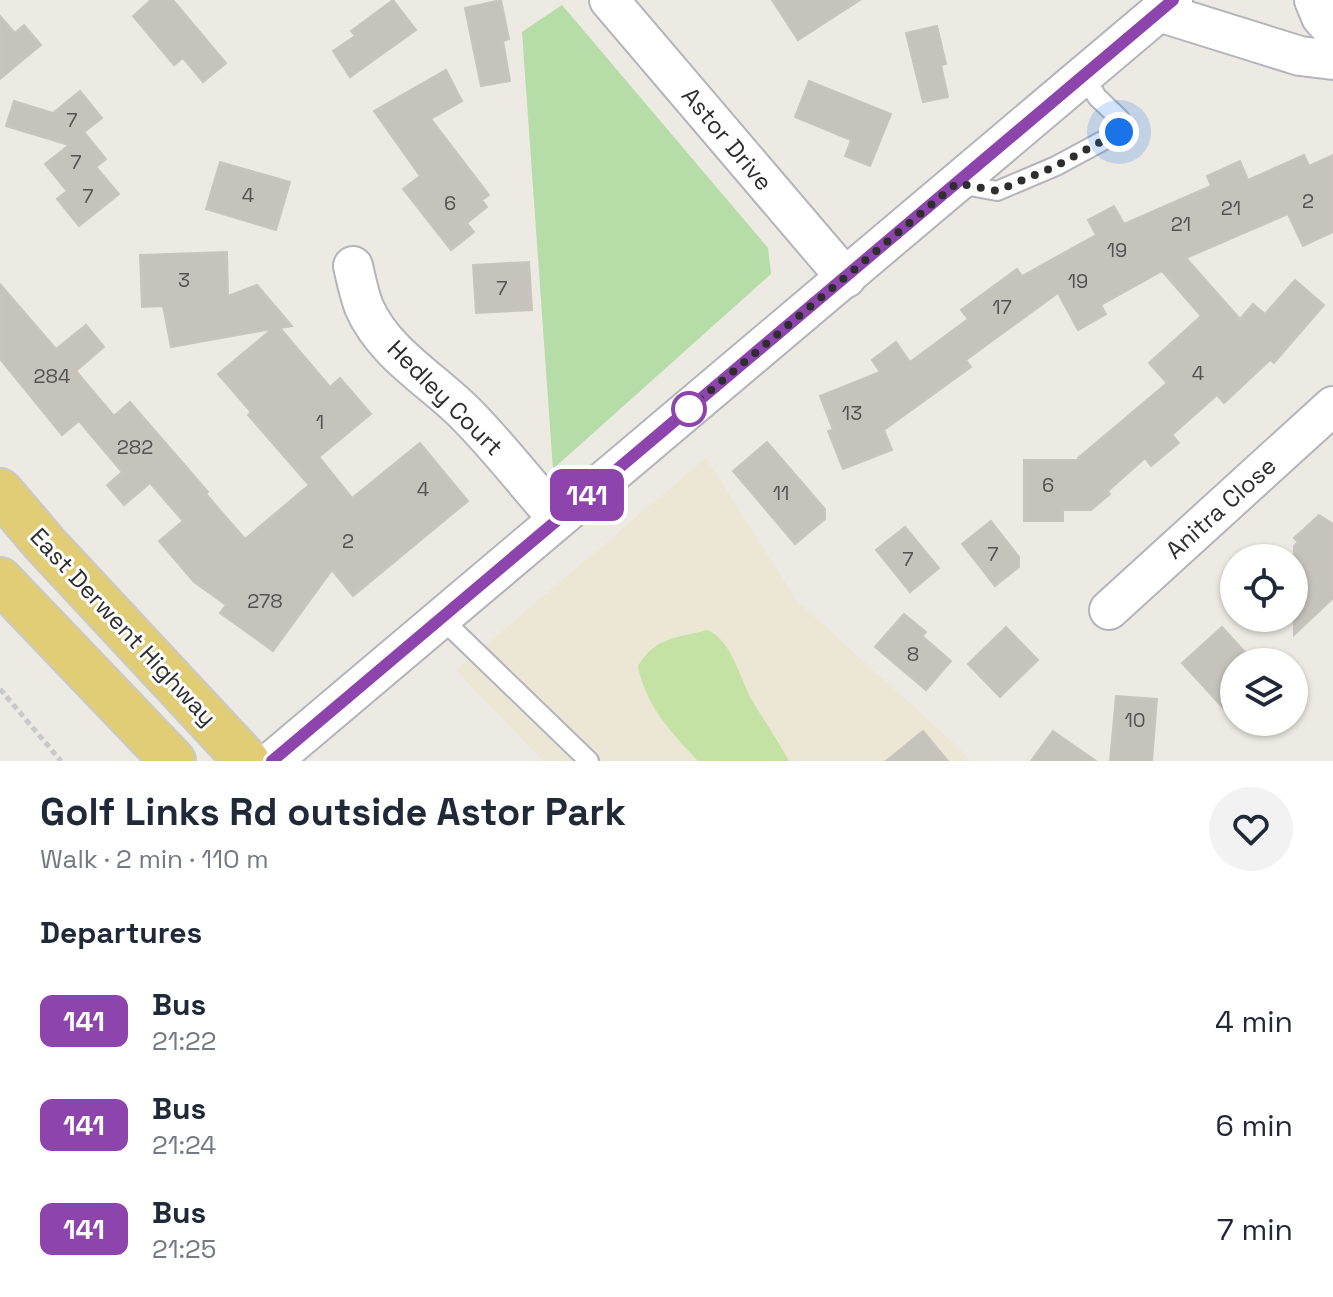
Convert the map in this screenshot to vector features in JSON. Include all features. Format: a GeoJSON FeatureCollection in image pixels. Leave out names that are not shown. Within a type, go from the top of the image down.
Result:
{"type":"FeatureCollection","features":[{"type":"Feature","properties":{"kind":"main road","name":"East Derwent Highway"},"geometry":{"type":"LineString","coordinates":[[0,491],[45,544],[247,761]]}},
{"type":"Feature","properties":{"kind":"main road"},"geometry":{"type":"LineString","coordinates":[[0,580],[173,761]]}},
{"type":"Feature","properties":{"kind":"street","name":"Astor Drive"},"geometry":{"type":"LineString","coordinates":[[609,0],[846,278]]}},
{"type":"Feature","properties":{"kind":"street"},"geometry":{"type":"LineString","coordinates":[[1314,0],[1321,17],[1333,30]]}},
{"type":"Feature","properties":{"kind":"street"},"geometry":{"type":"LineString","coordinates":[[272,761],[1166,6],[1300,56],[1333,60]]}},
{"type":"Feature","properties":{"kind":"street","name":"Hedley Court"},"geometry":{"type":"LineString","coordinates":[[353,266],[364,306],[376,328],[418,372],[468,416],[558,519]]}},
{"type":"Feature","properties":{"kind":"street","name":"Anitra Close"},"geometry":{"type":"LineString","coordinates":[[1109,610],[1333,406]]}},
{"type":"Feature","properties":{"kind":"lane"},"geometry":{"type":"LineString","coordinates":[[957,183],[997,191],[1056,166],[1119,132],[1120,119],[1097,97],[1084,75]]}},
{"type":"Feature","properties":{"kind":"lane"},"geometry":{"type":"LineString","coordinates":[[441,618],[589,761]]}},
{"type":"Feature","properties":{"kind":"path"},"geometry":{"type":"LineString","coordinates":[[0,689],[61,761]]}},
{"type":"Feature","properties":{"kind":"shaded area"},"geometry":{"type":"Polygon","coordinates":[[[706,458],[797,601],[970,761],[543,761],[456,670],[706,458]]]}},
{"type":"Feature","properties":{"kind":"green space"},"geometry":{"type":"Polygon","coordinates":[[[562,5],[768,248],[771,274],[553,469],[522,32],[562,5]]]}},
{"type":"Feature","properties":{"kind":"green space"},"geometry":{"type":"Polygon","coordinates":[[[707,630],[716,635],[730,652],[753,702],[789,761],[698,761],[653,706],[638,666],[645,656],[668,640],[707,630]]]}},
{"type":"Feature","properties":{"kind":"building"},"geometry":{"type":"Polygon","coordinates":[[[151,0],[173,0],[226,63],[203,82],[183,58],[174,65],[133,16],[151,0]]]}},
{"type":"Feature","properties":{"kind":"building"},"geometry":{"type":"Polygon","coordinates":[[[393,0],[416,30],[350,77],[333,51],[355,36],[351,31],[393,0]]]}},
{"type":"Feature","properties":{"kind":"building"},"geometry":{"type":"Polygon","coordinates":[[[501,0],[509,39],[503,41],[510,81],[481,86],[465,8],[501,0]]]}},
{"type":"Feature","properties":{"kind":"building"},"geometry":{"type":"Polygon","coordinates":[[[772,0],[860,0],[798,40],[772,0]]]}},
{"type":"Feature","properties":{"kind":"building"},"geometry":{"type":"Polygon","coordinates":[[[0,16],[15,33],[24,25],[41,45],[0,79],[0,16]]]}},
{"type":"Feature","properties":{"kind":"building"},"geometry":{"type":"Polygon","coordinates":[[[937,26],[946,64],[941,65],[948,97],[923,102],[906,33],[937,26]]]}},
{"type":"Feature","properties":{"kind":"building"},"geometry":{"type":"Polygon","coordinates":[[[446,70],[462,101],[431,119],[489,195],[482,200],[487,207],[467,223],[474,232],[451,250],[403,189],[420,176],[374,111],[446,70]]]}},
{"type":"Feature","properties":{"kind":"building"},"geometry":{"type":"Polygon","coordinates":[[[809,81],[891,114],[870,166],[845,156],[851,140],[795,117],[809,81]]]}},
{"type":"Feature","properties":{"kind":"building"},"geometry":{"type":"Polygon","coordinates":[[[80,91],[102,118],[84,132],[106,159],[96,167],[119,194],[79,226],[57,199],[67,191],[45,164],[69,145],[6,126],[14,101],[53,113],[80,91]]]}},
{"type":"Feature","properties":{"kind":"building"},"geometry":{"type":"Polygon","coordinates":[[[1304,155],[1309,166],[1333,155],[1333,232],[1303,246],[1288,214],[1186,258],[1240,319],[1253,304],[1265,314],[1295,280],[1324,305],[1274,363],[1270,360],[1224,403],[1217,395],[1172,435],[1179,443],[1151,466],[1145,458],[1091,510],[1063,510],[1063,521],[1024,521],[1024,460],[1080,460],[1078,458],[1167,383],[1149,363],[1201,316],[1162,271],[1101,305],[1106,314],[1078,330],[1058,293],[966,360],[971,367],[884,430],[892,450],[843,469],[828,431],[833,430],[820,396],[880,372],[872,360],[896,342],[910,362],[968,319],[961,310],[1017,269],[1022,276],[1096,235],[1088,220],[1114,206],[1124,224],[1211,186],[1207,176],[1240,161],[1248,180],[1304,155]]]}},
{"type":"Feature","properties":{"kind":"building"},"geometry":{"type":"Polygon","coordinates":[[[220,162],[290,182],[276,230],[206,209],[220,162]]]}},
{"type":"Feature","properties":{"kind":"building"},"geometry":{"type":"Polygon","coordinates":[[[227,252],[228,296],[257,285],[292,326],[280,328],[330,387],[340,378],[371,414],[319,457],[352,498],[420,443],[468,501],[353,596],[332,570],[273,651],[220,613],[226,605],[194,582],[159,541],[183,521],[150,483],[124,505],[107,485],[122,472],[79,421],[62,435],[0,359],[0,284],[56,349],[86,325],[104,347],[76,371],[114,416],[130,402],[245,539],[309,485],[248,415],[251,412],[218,374],[272,329],[171,347],[163,306],[142,307],[140,255],[227,252]]]}},
{"type":"Feature","properties":{"kind":"building"},"geometry":{"type":"Polygon","coordinates":[[[529,262],[532,310],[476,313],[473,265],[529,262]]]}},
{"type":"Feature","properties":{"kind":"building"},"geometry":{"type":"Polygon","coordinates":[[[767,442],[825,509],[825,519],[795,544],[733,471],[767,442]]]}},
{"type":"Feature","properties":{"kind":"building"},"geometry":{"type":"Polygon","coordinates":[[[1319,515],[1333,524],[1333,598],[1308,622],[1308,544],[1296,544],[1298,542],[1294,538],[1319,515]]]}},
{"type":"Feature","properties":{"kind":"building"},"geometry":{"type":"Polygon","coordinates":[[[991,521],[1019,557],[1019,567],[995,586],[962,544],[991,521]]]}},
{"type":"Feature","properties":{"kind":"building"},"geometry":{"type":"Polygon","coordinates":[[[905,527],[939,568],[910,592],[876,550],[905,527]]]}},
{"type":"Feature","properties":{"kind":"building"},"geometry":{"type":"Polygon","coordinates":[[[904,614],[926,632],[922,636],[951,661],[926,690],[875,647],[904,614]]]}},
{"type":"Feature","properties":{"kind":"building"},"geometry":{"type":"Polygon","coordinates":[[[1006,627],[1038,660],[1000,697],[968,664],[1006,627]]]}},
{"type":"Feature","properties":{"kind":"building"},"geometry":{"type":"Polygon","coordinates":[[[1220,629],[1241,648],[1220,648],[1220,705],[1182,663],[1220,629]]]}},
{"type":"Feature","properties":{"kind":"building"},"geometry":{"type":"Polygon","coordinates":[[[1116,696],[1157,699],[1152,761],[1110,761],[1116,696]]]}},
{"type":"Feature","properties":{"kind":"building"},"geometry":{"type":"Polygon","coordinates":[[[923,731],[948,761],[886,761],[923,731]]]}},
{"type":"Feature","properties":{"kind":"building"},"geometry":{"type":"Polygon","coordinates":[[[1053,731],[1096,761],[1031,761],[1053,731]]]}},
{"type":"Feature","properties":{"kind":"bus line","name":"141"},"geometry":{"type":"LineString","coordinates":[[272,761],[1173,0]]}},
{"type":"Feature","properties":{"kind":"route"},"geometry":{"type":"LineString","coordinates":[[689,409],[678,418],[957,183],[997,191],[1056,166],[1119,132]]}}]}
